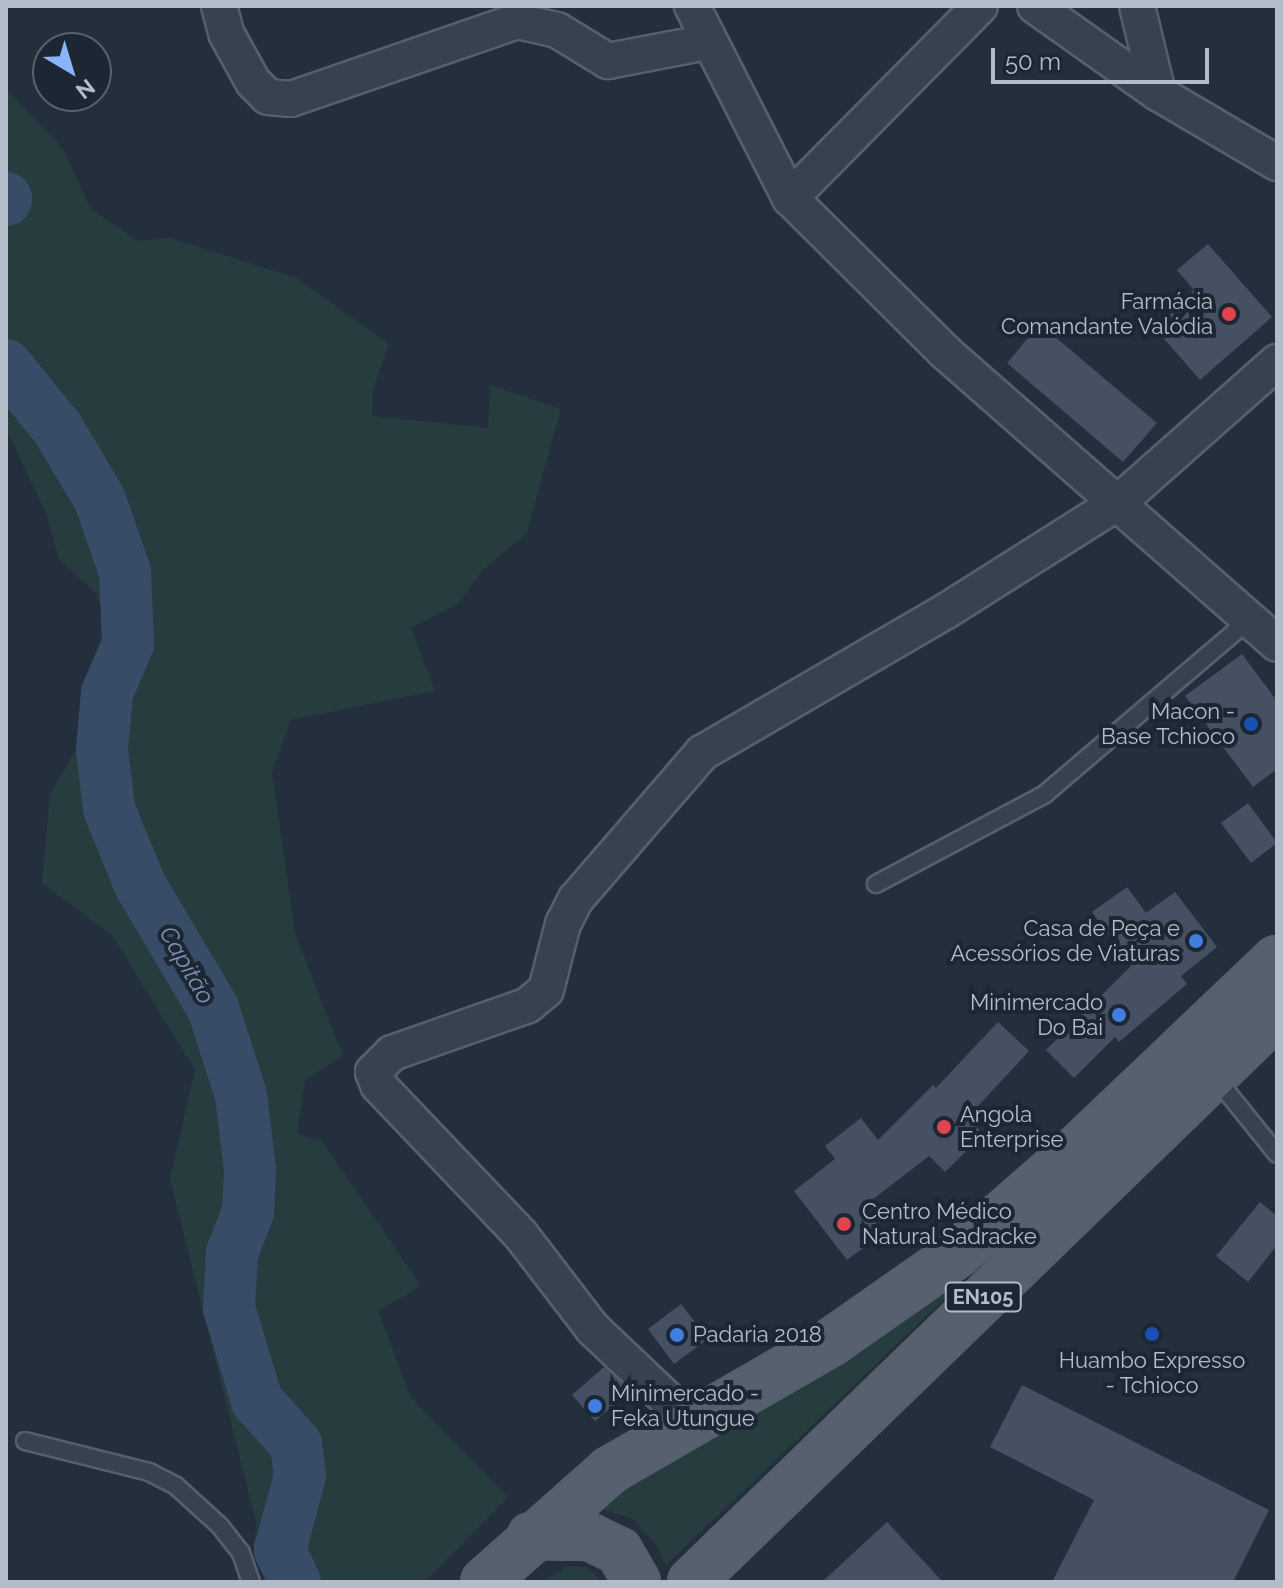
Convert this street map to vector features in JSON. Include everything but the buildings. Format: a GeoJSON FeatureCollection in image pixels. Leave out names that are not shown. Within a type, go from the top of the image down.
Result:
{"type":"FeatureCollection","features":[{"type":"Feature","properties":{"kind":"main road","name":"EN105"},"geometry":{"type":"LineString","coordinates":[[484,1582],[531,1536],[610,1470],[689,1420],[830,1343],[957,1254],[1074,1152],[1277,959]]}},
{"type":"Feature","properties":{"kind":"main road","name":"EN105"},"geometry":{"type":"LineString","coordinates":[[691,1582],[1277,1014]]}},
{"type":"Feature","properties":{"kind":"main road"},"geometry":{"type":"LineString","coordinates":[[531,1536],[590,1537],[619,1551],[637,1582]]}},
{"type":"Feature","properties":{"kind":"street"},"geometry":{"type":"LineString","coordinates":[[219,6],[226,33],[253,82],[268,97],[291,99],[517,21],[557,30],[608,61],[708,42]]}},
{"type":"Feature","properties":{"kind":"street"},"geometry":{"type":"LineString","coordinates":[[692,6],[790,198],[945,352],[1120,501],[1277,644]]}},
{"type":"Feature","properties":{"kind":"street"},"geometry":{"type":"LineString","coordinates":[[790,198],[980,6]]}},
{"type":"Feature","properties":{"kind":"street"},"geometry":{"type":"LineString","coordinates":[[1035,6],[1158,93],[1277,163]]}},
{"type":"Feature","properties":{"kind":"street"},"geometry":{"type":"LineString","coordinates":[[1137,6],[1158,93]]}},
{"type":"Feature","properties":{"kind":"street"},"geometry":{"type":"LineString","coordinates":[[689,1420],[593,1329],[521,1235],[378,1085],[373,1072],[392,1053],[528,1005],[546,990],[563,924],[576,899],[702,753],[946,611],[1120,501],[1277,362]]}},
{"type":"Feature","properties":{"kind":"lane"},"geometry":{"type":"LineString","coordinates":[[876,884],[1045,794],[1251,618]]}},
{"type":"Feature","properties":{"kind":"lane"},"geometry":{"type":"LineString","coordinates":[[1213,1075],[1277,1154]]}},
{"type":"Feature","properties":{"kind":"lane"},"geometry":{"type":"LineString","coordinates":[[25,1441],[149,1472],[176,1486],[220,1526],[241,1553],[251,1582]]}},
{"type":"Feature","properties":{"kind":"green space"},"geometry":{"type":"Polygon","coordinates":[[[6,89],[63,149],[91,209],[138,241],[171,238],[296,278],[389,344],[373,389],[372,416],[488,428],[490,385],[561,409],[527,532],[483,570],[458,604],[411,628],[435,691],[291,720],[272,772],[295,933],[343,1056],[305,1080],[297,1134],[322,1141],[421,1286],[378,1311],[411,1398],[508,1497],[425,1582],[271,1582],[253,1545],[257,1526],[170,1179],[195,1070],[112,935],[42,883],[50,794],[87,731],[112,641],[96,593],[59,559],[45,510],[6,430],[6,89]]]}},
{"type":"Feature","properties":{"kind":"green space"},"geometry":{"type":"Polygon","coordinates":[[[983,1262],[666,1565],[656,1544],[631,1518],[595,1508],[634,1479],[825,1374],[983,1262]]]}},
{"type":"Feature","properties":{"kind":"green space"},"geometry":{"type":"Polygon","coordinates":[[[568,1566],[587,1567],[601,1582],[542,1582],[568,1566]]]}},
{"type":"Feature","properties":{"kind":"waterway","name":"Capitão"},"geometry":{"type":"LineString","coordinates":[[6,365],[58,429],[100,500],[125,572],[128,644],[107,693],[102,749],[109,809],[140,885],[213,1008],[241,1095],[250,1170],[248,1212],[232,1253],[229,1308],[257,1401],[296,1444],[300,1476],[280,1550],[295,1582]]}},
{"type":"Feature","properties":{"kind":"place","name":"Farmácia Comandante Valódia"},"geometry":{"type":"Point","coordinates":[1229,314]}},
{"type":"Feature","properties":{"kind":"place","name":"Macon - Base Tchioco"},"geometry":{"type":"Point","coordinates":[1251,724]}},
{"type":"Feature","properties":{"kind":"place","name":"Casa de Peça e Acessórios de Viaturas"},"geometry":{"type":"Point","coordinates":[1196,941]}},
{"type":"Feature","properties":{"kind":"place","name":"Minimercado Do Bai"},"geometry":{"type":"Point","coordinates":[1119,1015]}},
{"type":"Feature","properties":{"kind":"place","name":"Angola Enterprise"},"geometry":{"type":"Point","coordinates":[944,1127]}},
{"type":"Feature","properties":{"kind":"place","name":"Centro Médico Natural Sadracke"},"geometry":{"type":"Point","coordinates":[844,1224]}},
{"type":"Feature","properties":{"kind":"place","name":"Huambo Expresso - Tchioco"},"geometry":{"type":"Point","coordinates":[1152,1334]}},
{"type":"Feature","properties":{"kind":"place","name":"Padaria 2018"},"geometry":{"type":"Point","coordinates":[677,1335]}},
{"type":"Feature","properties":{"kind":"place","name":"Minimercado - Feka Utungue"},"geometry":{"type":"Point","coordinates":[595,1406]}}]}
